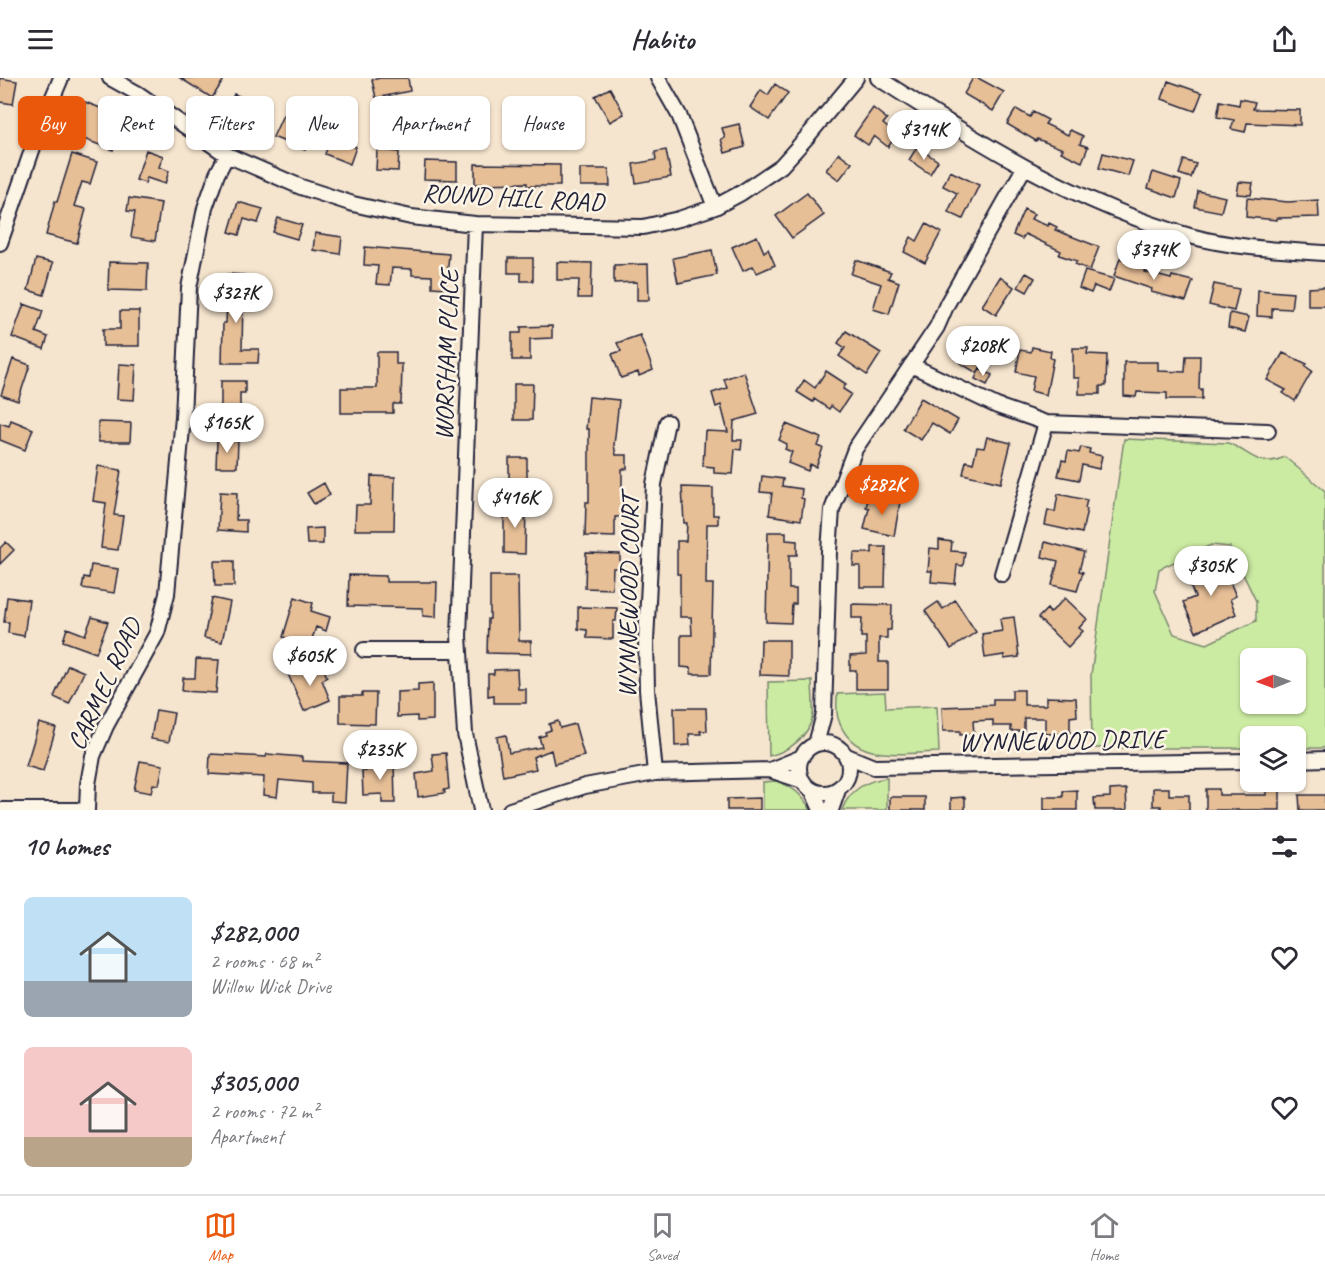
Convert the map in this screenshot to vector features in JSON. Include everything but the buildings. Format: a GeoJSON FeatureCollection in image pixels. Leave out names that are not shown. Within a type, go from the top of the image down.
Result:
{"type":"FeatureCollection","features":[{"type":"Feature","properties":{"kind":"street"},"geometry":{"type":"LineString","coordinates":[[0,243],[39,130],[61,78]]}},
{"type":"Feature","properties":{"kind":"street","name":"ROUND HILL ROAD"},"geometry":{"type":"LineString","coordinates":[[110,78],[137,93],[227,155],[301,187],[353,204],[411,217],[475,224],[644,227],[715,207],[782,166],[856,78]]}},
{"type":"Feature","properties":{"kind":"street"},"geometry":{"type":"LineString","coordinates":[[658,78],[679,115],[715,207]]}},
{"type":"Feature","properties":{"kind":"street"},"geometry":{"type":"LineString","coordinates":[[878,78],[961,131],[1024,168],[1066,189],[1190,236],[1245,247],[1325,253]]}},
{"type":"Feature","properties":{"kind":"street","name":"CARMEL ROAD"},"geometry":{"type":"LineString","coordinates":[[87,810],[88,784],[93,756],[106,726],[157,633],[167,594],[183,417],[189,288],[205,208],[217,174],[227,155]]}},
{"type":"Feature","properties":{"kind":"street"},"geometry":{"type":"LineString","coordinates":[[836,746],[824,742],[816,744],[824,714],[832,510],[855,449],[937,327],[947,304],[1024,168]]}},
{"type":"Feature","properties":{"kind":"street","name":"WORSHAM PLACE"},"geometry":{"type":"LineString","coordinates":[[475,224],[459,650],[465,734],[481,810]]}},
{"type":"Feature","properties":{"kind":"street"},"geometry":{"type":"LineString","coordinates":[[911,365],[997,406],[1046,423],[1268,431]]}},
{"type":"Feature","properties":{"kind":"street","name":"WYNNEWOOD COURT"},"geometry":{"type":"LineString","coordinates":[[655,773],[647,690],[646,641],[654,484],[667,422]]}},
{"type":"Feature","properties":{"kind":"street"},"geometry":{"type":"LineString","coordinates":[[1002,574],[1046,423]]}},
{"type":"Feature","properties":{"kind":"street"},"geometry":{"type":"LineString","coordinates":[[364,650],[459,650]]}},
{"type":"Feature","properties":{"kind":"street"},"geometry":{"type":"LineString","coordinates":[[824,714],[836,746]]}},
{"type":"Feature","properties":{"kind":"street","name":"WYNNEWOOD DRIVE"},"geometry":{"type":"LineString","coordinates":[[510,810],[585,786],[655,773],[770,770],[802,757],[809,748],[816,744]]}},
{"type":"Feature","properties":{"kind":"street","name":"WYNNEWOOD DRIVE"},"geometry":{"type":"LineString","coordinates":[[836,746],[847,756],[874,767],[1240,761]]}},
{"type":"Feature","properties":{"kind":"street"},"geometry":{"type":"LineString","coordinates":[[831,810],[848,776],[850,768],[847,756]]}},
{"type":"Feature","properties":{"kind":"street"},"geometry":{"type":"LineString","coordinates":[[802,757],[799,769],[821,810]]}},
{"type":"Feature","properties":{"kind":"street"},"geometry":{"type":"LineString","coordinates":[[1306,760],[1325,759]]}},
{"type":"Feature","properties":{"kind":"street","name":"WYNNEWOOD DRIVE"},"geometry":{"type":"LineString","coordinates":[[770,770],[825,793],[841,787],[874,767]]}},
{"type":"Feature","properties":{"kind":"street"},"geometry":{"type":"LineString","coordinates":[[0,810],[77,810]]}},
{"type":"Feature","properties":{"kind":"green space"},"geometry":{"type":"Polygon","coordinates":[[[1124,439],[1228,443],[1261,460],[1268,461],[1285,457],[1325,491],[1325,748],[1306,748],[1306,726],[1240,726],[1240,748],[1092,748],[1091,675],[1124,439]],[[1211,545],[1159,569],[1155,591],[1174,634],[1207,644],[1256,621],[1256,601],[1230,547],[1211,545]]]}},
{"type":"Feature","properties":{"kind":"green space"},"geometry":{"type":"Polygon","coordinates":[[[812,681],[813,715],[807,730],[791,747],[769,756],[768,682],[812,681]]]}},
{"type":"Feature","properties":{"kind":"green space"},"geometry":{"type":"Polygon","coordinates":[[[885,692],[886,708],[937,706],[939,752],[880,753],[854,743],[845,733],[837,715],[837,694],[885,692]]]}},
{"type":"Feature","properties":{"kind":"green space"},"geometry":{"type":"Polygon","coordinates":[[[887,778],[887,810],[842,810],[849,797],[860,787],[887,778]]]}},
{"type":"Feature","properties":{"kind":"green space"},"geometry":{"type":"Polygon","coordinates":[[[776,781],[796,792],[811,810],[763,810],[763,782],[776,781]]]}}]}
